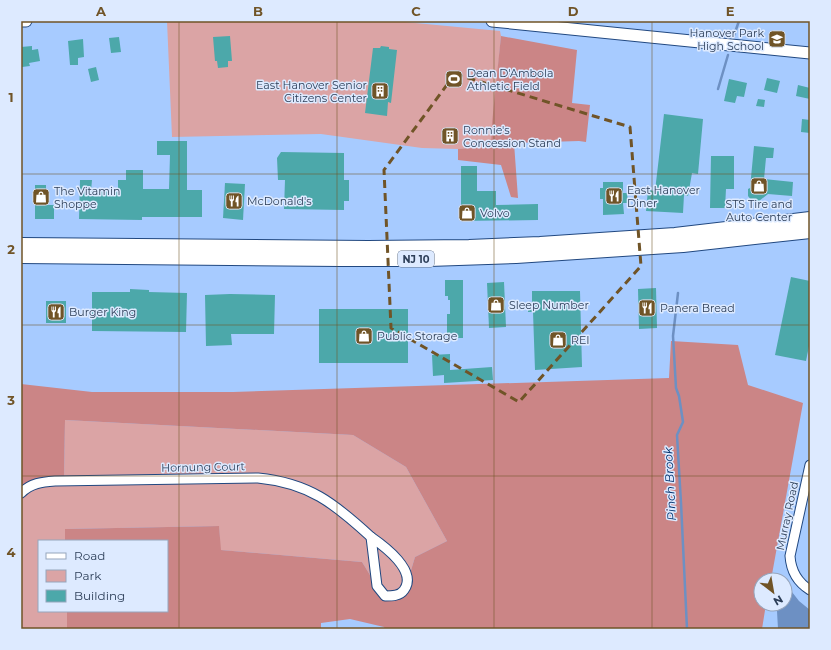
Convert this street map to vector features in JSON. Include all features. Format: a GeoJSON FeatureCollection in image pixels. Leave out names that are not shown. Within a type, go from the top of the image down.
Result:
{"type":"FeatureCollection","features":[{"type":"Feature","properties":{"kind":"main road","name":"NJ 10"},"geometry":{"type":"LineString","coordinates":[[21,244],[345,248],[469,247],[540,244],[675,234],[810,219]]}},
{"type":"Feature","properties":{"kind":"main road","name":"NJ 10"},"geometry":{"type":"LineString","coordinates":[[21,256],[395,259],[516,256],[683,245],[810,231]]}},
{"type":"Feature","properties":{"kind":"street"},"geometry":{"type":"LineString","coordinates":[[21,21],[26,21]]}},
{"type":"Feature","properties":{"kind":"street"},"geometry":{"type":"LineString","coordinates":[[492,21],[810,53]]}},
{"type":"Feature","properties":{"kind":"street","name":"Murray Road"},"geometry":{"type":"LineString","coordinates":[[810,465],[790,556],[790,562],[796,578],[810,590]]}},
{"type":"Feature","properties":{"kind":"street","name":"Hornung Court"},"geometry":{"type":"LineString","coordinates":[[21,493],[33,484],[55,481],[258,478],[275,480],[304,488],[324,499],[389,550],[406,571],[407,583],[406,588],[402,593],[384,596],[377,586],[371,537]]}},
{"type":"Feature","properties":{"kind":"highlighted area"},"geometry":{"type":"Polygon","coordinates":[[[455,74],[630,127],[641,266],[519,402],[391,328],[384,170],[455,74]]]}},
{"type":"Feature","properties":{"kind":"green space"},"geometry":{"type":"Polygon","coordinates":[[[167,21],[394,21],[500,31],[501,36],[491,148],[422,148],[321,134],[172,137],[167,21]]]}},
{"type":"Feature","properties":{"kind":"green space"},"geometry":{"type":"Polygon","coordinates":[[[65,420],[353,435],[406,467],[447,541],[415,557],[403,597],[383,596],[362,562],[220,550],[219,526],[65,529],[65,540],[38,540],[38,612],[67,612],[67,629],[21,629],[21,485],[27,488],[64,481],[65,420]]]}},
{"type":"Feature","properties":{"kind":"shaded area"},"geometry":{"type":"Polygon","coordinates":[[[501,36],[577,50],[572,103],[590,105],[586,142],[514,143],[518,198],[511,197],[501,165],[458,160],[458,149],[491,147],[501,36]]]}},
{"type":"Feature","properties":{"kind":"shaded area"},"geometry":{"type":"Polygon","coordinates":[[[671,341],[738,345],[748,385],[803,403],[772,572],[753,572],[753,612],[765,612],[762,629],[385,629],[384,627],[350,619],[321,623],[321,629],[67,629],[67,612],[168,612],[168,540],[65,540],[65,529],[219,526],[221,550],[362,562],[383,596],[403,597],[415,557],[447,541],[406,467],[353,435],[65,420],[64,481],[27,488],[21,485],[21,384],[92,392],[233,392],[669,378],[671,341]]]}},
{"type":"Feature","properties":{"kind":"water"},"geometry":{"type":"Polygon","coordinates":[[[793,593],[799,601],[810,610],[810,629],[778,629],[777,612],[793,612],[793,593]]]}},
{"type":"Feature","properties":{"kind":"building"},"geometry":{"type":"Polygon","coordinates":[[[230,36],[232,61],[228,61],[228,67],[218,68],[217,61],[215,61],[213,37],[230,36]]]}},
{"type":"Feature","properties":{"kind":"building"},"geometry":{"type":"Polygon","coordinates":[[[119,37],[121,52],[111,53],[109,38],[119,37]]]}},
{"type":"Feature","properties":{"kind":"building"},"geometry":{"type":"Polygon","coordinates":[[[83,39],[84,57],[78,58],[78,65],[70,65],[68,41],[83,39]]]}},
{"type":"Feature","properties":{"kind":"building"},"geometry":{"type":"Polygon","coordinates":[[[32,46],[32,50],[38,49],[40,61],[29,63],[30,66],[22,67],[21,47],[32,46]]]}},
{"type":"Feature","properties":{"kind":"building","name":"East Hanover Senior Citizens Center"},"geometry":{"type":"Polygon","coordinates":[[[381,46],[397,50],[391,103],[388,102],[387,116],[365,113],[373,48],[380,48],[381,46]]]}},
{"type":"Feature","properties":{"kind":"building"},"geometry":{"type":"Polygon","coordinates":[[[96,67],[99,80],[91,82],[88,69],[96,67]]]}},
{"type":"Feature","properties":{"kind":"building"},"geometry":{"type":"Polygon","coordinates":[[[767,78],[780,81],[777,93],[764,90],[767,78]]]}},
{"type":"Feature","properties":{"kind":"building"},"geometry":{"type":"Polygon","coordinates":[[[729,79],[747,83],[744,97],[737,96],[735,103],[724,101],[729,79]]]}},
{"type":"Feature","properties":{"kind":"building"},"geometry":{"type":"Polygon","coordinates":[[[798,85],[810,88],[810,99],[796,96],[798,85]]]}},
{"type":"Feature","properties":{"kind":"building"},"geometry":{"type":"Polygon","coordinates":[[[758,99],[765,100],[764,107],[756,106],[758,99]]]}},
{"type":"Feature","properties":{"kind":"building"},"geometry":{"type":"Polygon","coordinates":[[[664,114],[703,119],[698,174],[692,173],[688,196],[684,195],[683,213],[646,211],[648,190],[655,191],[664,114]]]}},
{"type":"Feature","properties":{"kind":"building"},"geometry":{"type":"Polygon","coordinates":[[[802,119],[810,120],[810,133],[801,132],[802,119]]]}},
{"type":"Feature","properties":{"kind":"building","name":"Ronnie's Concession Stand"},"geometry":{"type":"Polygon","coordinates":[[[445,130],[455,131],[455,141],[444,141],[445,130]]]}},
{"type":"Feature","properties":{"kind":"building"},"geometry":{"type":"Polygon","coordinates":[[[157,141],[187,141],[187,190],[202,190],[202,217],[142,217],[142,220],[79,219],[80,180],[92,180],[91,191],[118,192],[118,180],[126,180],[126,170],[143,170],[143,189],[169,189],[170,155],[157,155],[157,141]]]}},
{"type":"Feature","properties":{"kind":"building"},"geometry":{"type":"Polygon","coordinates":[[[754,146],[774,148],[773,158],[766,158],[764,179],[793,182],[792,196],[768,194],[759,201],[752,201],[748,196],[754,146]]]}},
{"type":"Feature","properties":{"kind":"building"},"geometry":{"type":"Polygon","coordinates":[[[281,152],[344,153],[344,180],[349,180],[349,201],[344,201],[344,210],[284,209],[285,180],[278,180],[277,158],[281,152]]]}},
{"type":"Feature","properties":{"kind":"building"},"geometry":{"type":"Polygon","coordinates":[[[711,156],[734,156],[734,189],[726,189],[725,208],[710,208],[711,156]]]}},
{"type":"Feature","properties":{"kind":"building"},"geometry":{"type":"Polygon","coordinates":[[[461,166],[477,166],[477,191],[496,191],[496,205],[538,204],[538,220],[461,221],[461,166]]]}},
{"type":"Feature","properties":{"kind":"building","name":"East Hanover Diner"},"geometry":{"type":"Polygon","coordinates":[[[603,182],[623,182],[623,193],[627,193],[628,203],[623,203],[624,214],[603,215],[603,199],[600,199],[600,188],[603,188],[603,182]]]}},
{"type":"Feature","properties":{"kind":"building","name":"McDonald's"},"geometry":{"type":"Polygon","coordinates":[[[225,183],[245,184],[243,220],[223,218],[225,183]]]}},
{"type":"Feature","properties":{"kind":"building","name":"The Vitamin Shoppe"},"geometry":{"type":"Polygon","coordinates":[[[35,185],[46,185],[46,190],[48,190],[48,205],[54,205],[54,219],[35,219],[35,185]]]}},
{"type":"Feature","properties":{"kind":"building"},"geometry":{"type":"Polygon","coordinates":[[[791,277],[810,281],[810,341],[806,361],[775,355],[791,277]]]}},
{"type":"Feature","properties":{"kind":"building"},"geometry":{"type":"Polygon","coordinates":[[[445,280],[463,280],[463,338],[447,338],[447,314],[450,314],[450,300],[448,300],[448,296],[445,296],[445,280]]]}},
{"type":"Feature","properties":{"kind":"building","name":"Sleep Number"},"geometry":{"type":"Polygon","coordinates":[[[504,282],[506,327],[489,328],[487,283],[504,282]]]}},
{"type":"Feature","properties":{"kind":"building","name":"Panera Bread"},"geometry":{"type":"Polygon","coordinates":[[[656,288],[657,328],[639,329],[638,289],[656,288]]]}},
{"type":"Feature","properties":{"kind":"building"},"geometry":{"type":"Polygon","coordinates":[[[130,289],[149,290],[149,292],[187,293],[186,332],[92,331],[92,292],[130,292],[130,289]]]}},
{"type":"Feature","properties":{"kind":"building","name":"REI"},"geometry":{"type":"Polygon","coordinates":[[[532,291],[580,291],[582,367],[535,370],[533,312],[528,312],[528,305],[532,305],[532,291]]]}},
{"type":"Feature","properties":{"kind":"building"},"geometry":{"type":"Polygon","coordinates":[[[205,295],[275,295],[274,334],[231,334],[232,345],[206,346],[205,295]]]}},
{"type":"Feature","properties":{"kind":"building","name":"Burger King"},"geometry":{"type":"Polygon","coordinates":[[[46,301],[66,301],[66,323],[46,323],[46,301]]]}},
{"type":"Feature","properties":{"kind":"building","name":"Public Storage"},"geometry":{"type":"Polygon","coordinates":[[[319,309],[408,309],[408,363],[319,363],[319,309]]]}},
{"type":"Feature","properties":{"kind":"building"},"geometry":{"type":"Polygon","coordinates":[[[450,354],[450,370],[492,367],[493,380],[444,383],[444,375],[433,376],[432,355],[450,354]]]}},
{"type":"Feature","properties":{"kind":"waterway","name":"Pinch Brook"},"geometry":{"type":"LineString","coordinates":[[733,38],[739,21]]}},
{"type":"Feature","properties":{"kind":"waterway","name":"Pinch Brook"},"geometry":{"type":"LineString","coordinates":[[718,89],[728,55]]}},
{"type":"Feature","properties":{"kind":"waterway","name":"Pinch Brook"},"geometry":{"type":"LineString","coordinates":[[678,293],[673,336],[676,388],[679,396],[683,422],[677,435],[687,629]]}},
{"type":"Feature","properties":{"kind":"place","name":"Hanover Park High School"},"geometry":{"type":"Point","coordinates":[777,39]}},
{"type":"Feature","properties":{"kind":"place","name":"Dean D'Ambola Athletic Field"},"geometry":{"type":"Point","coordinates":[454,79]}},
{"type":"Feature","properties":{"kind":"place","name":"East Hanover Senior Citizens Center"},"geometry":{"type":"Point","coordinates":[380,91]}},
{"type":"Feature","properties":{"kind":"place","name":"Ronnie's Concession Stand"},"geometry":{"type":"Point","coordinates":[450,136]}},
{"type":"Feature","properties":{"kind":"place","name":"STS Tire and Auto Center"},"geometry":{"type":"Point","coordinates":[759,186]}},
{"type":"Feature","properties":{"kind":"place","name":"East Hanover Diner"},"geometry":{"type":"Point","coordinates":[614,196]}},
{"type":"Feature","properties":{"kind":"place","name":"The Vitamin Shoppe"},"geometry":{"type":"Point","coordinates":[41,197]}},
{"type":"Feature","properties":{"kind":"place","name":"McDonald's"},"geometry":{"type":"Point","coordinates":[234,201]}},
{"type":"Feature","properties":{"kind":"place","name":"Volvo"},"geometry":{"type":"Point","coordinates":[467,213]}},
{"type":"Feature","properties":{"kind":"place","name":"Sleep Number"},"geometry":{"type":"Point","coordinates":[496,305]}},
{"type":"Feature","properties":{"kind":"place","name":"Panera Bread"},"geometry":{"type":"Point","coordinates":[647,308]}},
{"type":"Feature","properties":{"kind":"place","name":"Burger King"},"geometry":{"type":"Point","coordinates":[56,312]}},
{"type":"Feature","properties":{"kind":"place","name":"Public Storage"},"geometry":{"type":"Point","coordinates":[364,336]}},
{"type":"Feature","properties":{"kind":"place","name":"REI"},"geometry":{"type":"Point","coordinates":[558,340]}}]}
